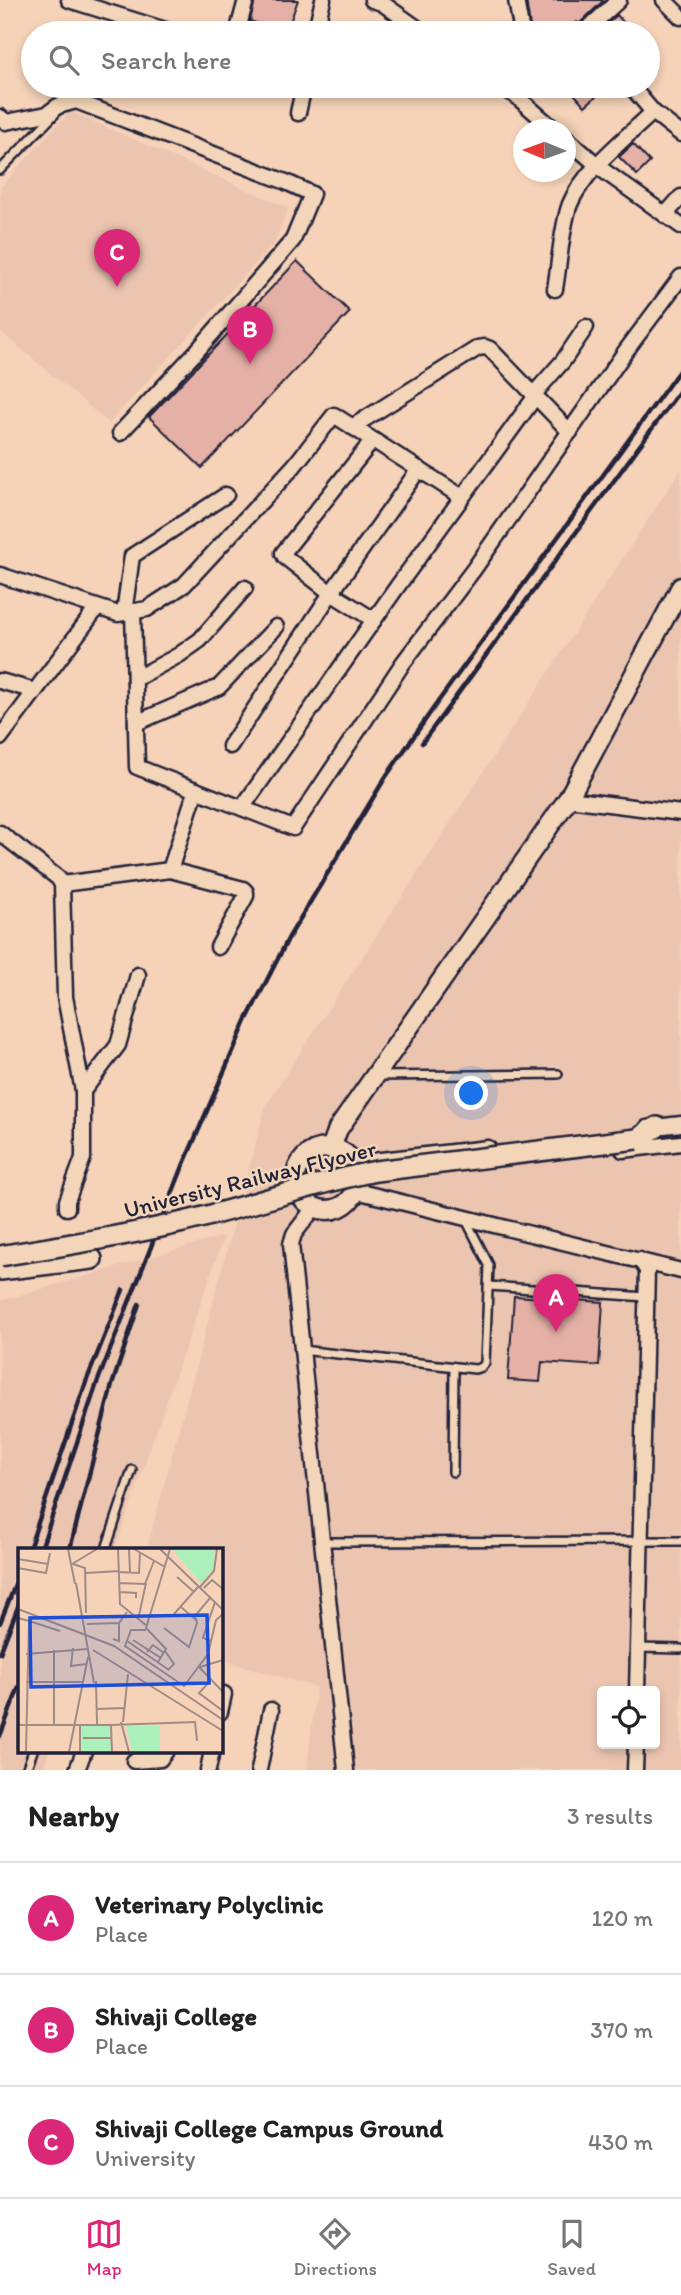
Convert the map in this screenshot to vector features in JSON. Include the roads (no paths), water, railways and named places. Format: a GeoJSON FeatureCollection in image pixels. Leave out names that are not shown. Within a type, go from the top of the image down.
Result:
{"type":"FeatureCollection","features":[{"type":"Feature","properties":{"kind":"main road","name":"University Railway Flyover"},"geometry":{"type":"LineString","coordinates":[[0,1256],[118,1237],[180,1223],[339,1178],[376,1171],[659,1136]]}},
{"type":"Feature","properties":{"kind":"main road"},"geometry":{"type":"LineString","coordinates":[[0,1270],[92,1259]]}},
{"type":"Feature","properties":{"kind":"street"},"geometry":{"type":"LineString","coordinates":[[69,0],[104,5],[145,21]]}},
{"type":"Feature","properties":{"kind":"street"},"geometry":{"type":"LineString","coordinates":[[240,21],[246,0]]}},
{"type":"Feature","properties":{"kind":"street"},"geometry":{"type":"LineString","coordinates":[[319,21],[323,0]]}},
{"type":"Feature","properties":{"kind":"street"},"geometry":{"type":"LineString","coordinates":[[372,0],[382,3],[407,21]]}},
{"type":"Feature","properties":{"kind":"street"},"geometry":{"type":"LineString","coordinates":[[516,0],[520,21]]}},
{"type":"Feature","properties":{"kind":"street"},"geometry":{"type":"LineString","coordinates":[[597,21],[620,0]]}},
{"type":"Feature","properties":{"kind":"street"},"geometry":{"type":"LineString","coordinates":[[664,0],[681,17]]}},
{"type":"Feature","properties":{"kind":"street"},"geometry":{"type":"LineString","coordinates":[[298,113],[301,98]]}},
{"type":"Feature","properties":{"kind":"street"},"geometry":{"type":"LineString","coordinates":[[523,98],[544,119]]}},
{"type":"Feature","properties":{"kind":"street"},"geometry":{"type":"LineString","coordinates":[[641,98],[653,112],[681,134]]}},
{"type":"Feature","properties":{"kind":"street"},"geometry":{"type":"LineString","coordinates":[[0,117],[6,122],[47,114],[58,106],[76,101],[312,194],[293,240],[197,351],[120,433]]}},
{"type":"Feature","properties":{"kind":"street"},"geometry":{"type":"LineString","coordinates":[[555,289],[569,206],[597,165],[653,112]]}},
{"type":"Feature","properties":{"kind":"street"},"geometry":{"type":"LineString","coordinates":[[576,147],[681,226]]}},
{"type":"Feature","properties":{"kind":"street"},"geometry":{"type":"LineString","coordinates":[[665,215],[681,197]]}},
{"type":"Feature","properties":{"kind":"street"},"geometry":{"type":"LineString","coordinates":[[226,495],[132,556],[128,612],[135,680],[137,767],[292,828],[403,663],[474,569],[625,352],[681,277]]}},
{"type":"Feature","properties":{"kind":"street"},"geometry":{"type":"LineString","coordinates":[[242,808],[534,396],[586,327]]}},
{"type":"Feature","properties":{"kind":"street"},"geometry":{"type":"LineString","coordinates":[[352,427],[485,346],[570,432]]}},
{"type":"Feature","properties":{"kind":"street"},"geometry":{"type":"LineString","coordinates":[[0,575],[118,614],[147,608],[184,585],[294,466],[334,415],[462,497]]}},
{"type":"Feature","properties":{"kind":"street"},"geometry":{"type":"LineString","coordinates":[[373,440],[283,553],[331,593],[374,620]]}},
{"type":"Feature","properties":{"kind":"street"},"geometry":{"type":"LineString","coordinates":[[230,746],[331,593],[419,469]]}},
{"type":"Feature","properties":{"kind":"street"},"geometry":{"type":"LineString","coordinates":[[331,1148],[338,1129],[568,799],[681,587]]}},
{"type":"Feature","properties":{"kind":"street"},"geometry":{"type":"LineString","coordinates":[[135,680],[200,640],[245,588]]}},
{"type":"Feature","properties":{"kind":"street"},"geometry":{"type":"LineString","coordinates":[[0,738],[97,608]]}},
{"type":"Feature","properties":{"kind":"street"},"geometry":{"type":"LineString","coordinates":[[136,723],[219,687],[276,627]]}},
{"type":"Feature","properties":{"kind":"street"},"geometry":{"type":"LineString","coordinates":[[0,681],[34,691]]}},
{"type":"Feature","properties":{"kind":"street"},"geometry":{"type":"LineString","coordinates":[[170,870],[196,790]]}},
{"type":"Feature","properties":{"kind":"street"},"geometry":{"type":"LineString","coordinates":[[568,799],[681,813]]}},
{"type":"Feature","properties":{"kind":"street"},"geometry":{"type":"LineString","coordinates":[[0,833],[62,884],[65,997],[83,1091],[83,1158],[67,1200],[67,1208]]}},
{"type":"Feature","properties":{"kind":"street"},"geometry":{"type":"LineString","coordinates":[[62,884],[170,870],[243,889],[246,896],[218,947]]}},
{"type":"Feature","properties":{"kind":"street"},"geometry":{"type":"LineString","coordinates":[[83,1091],[118,1045],[138,975]]}},
{"type":"Feature","properties":{"kind":"street"},"geometry":{"type":"LineString","coordinates":[[357,1186],[659,1136],[681,1124]]}},
{"type":"Feature","properties":{"kind":"street"},"geometry":{"type":"LineString","coordinates":[[354,1163],[659,1136],[681,1143]]}},
{"type":"Feature","properties":{"kind":"street"},"geometry":{"type":"LineString","coordinates":[[331,1148],[348,1156],[354,1163],[357,1186],[345,1205],[327,1211],[314,1208],[303,1199],[298,1191],[296,1172],[313,1151],[331,1148]]}},
{"type":"Feature","properties":{"kind":"street"},"geometry":{"type":"LineString","coordinates":[[357,1186],[464,1217],[681,1271]]}},
{"type":"Feature","properties":{"kind":"street"},"geometry":{"type":"LineString","coordinates":[[314,1208],[294,1234],[291,1244],[346,1770]]}},
{"type":"Feature","properties":{"kind":"street"},"geometry":{"type":"LineString","coordinates":[[637,1686],[647,1270],[640,1260]]}},
{"type":"Feature","properties":{"kind":"street"},"geometry":{"type":"LineString","coordinates":[[222,1703],[224,1694]]}},
{"type":"Feature","properties":{"kind":"street"},"geometry":{"type":"LineString","coordinates":[[259,1770],[271,1710]]}},
{"type":"Feature","properties":{"kind":"street"},"geometry":{"type":"LineString","coordinates":[[635,1770],[636,1749]]}},
{"type":"Feature","properties":{"kind":"street"},"geometry":{"type":"LineString","coordinates":[[77,1770],[85,1752]]}},
{"type":"Feature","properties":{"kind":"street"},"geometry":{"type":"LineString","coordinates":[[134,1761],[160,1759],[165,1752]]}},
{"type":"Feature","properties":{"kind":"street"},"geometry":{"type":"LineString","coordinates":[[208,1770],[212,1752]]}},
{"type":"Feature","properties":{"kind":"lane"},"geometry":{"type":"LineString","coordinates":[[0,170],[65,104]]}},
{"type":"Feature","properties":{"kind":"lane"},"geometry":{"type":"LineString","coordinates":[[375,1076],[558,1074]]}},
{"type":"Feature","properties":{"kind":"lane"},"geometry":{"type":"LineString","coordinates":[[301,1350],[475,1369],[482,1367],[485,1363],[489,1265],[464,1217]]}},
{"type":"Feature","properties":{"kind":"lane"},"geometry":{"type":"LineString","coordinates":[[489,1286],[646,1297]]}},
{"type":"Feature","properties":{"kind":"lane"},"geometry":{"type":"LineString","coordinates":[[453,1472],[454,1367]]}},
{"type":"Feature","properties":{"kind":"lane"},"geometry":{"type":"LineString","coordinates":[[106,1548],[132,1470]]}},
{"type":"Feature","properties":{"kind":"lane"},"geometry":{"type":"LineString","coordinates":[[321,1542],[640,1539],[681,1541]]}},
{"type":"Feature","properties":{"kind":"lane"},"geometry":{"type":"LineString","coordinates":[[638,1648],[681,1649]]}},
{"type":"Feature","properties":{"kind":"lane"},"geometry":{"type":"LineString","coordinates":[[26,1770],[33,1752]]}},
{"type":"Feature","properties":{"kind":"railway"},"geometry":{"type":"LineString","coordinates":[[41,1548],[97,1383],[183,1166],[246,1021],[289,937],[385,778],[681,368]]}},
{"type":"Feature","properties":{"kind":"railway"},"geometry":{"type":"LineString","coordinates":[[422,743],[681,389]]}},
{"type":"Feature","properties":{"kind":"railway"},"geometry":{"type":"LineString","coordinates":[[29,1548],[86,1382],[123,1290]]}},
{"type":"Feature","properties":{"kind":"railway"},"geometry":{"type":"LineString","coordinates":[[70,1548],[112,1385],[139,1304]]}},
{"type":"Feature","properties":{"kind":"railway"},"geometry":{"type":"LineString","coordinates":[[0,1623],[18,1578]]}},
{"type":"Feature","properties":{"kind":"railway"},"geometry":{"type":"LineString","coordinates":[[0,1653],[18,1607]]}},
{"type":"Feature","properties":{"kind":"railway"},"geometry":{"type":"LineString","coordinates":[[0,1736],[18,1690]]}},
{"type":"Feature","properties":{"kind":"place","name":"Shivaji College Campus Ground"},"geometry":{"type":"Point","coordinates":[117,287]}},
{"type":"Feature","properties":{"kind":"place","name":"Shivaji College"},"geometry":{"type":"Point","coordinates":[250,364]}},
{"type":"Feature","properties":{"kind":"place","name":"Veterinary Polyclinic"},"geometry":{"type":"Point","coordinates":[556,1332]}}]}
